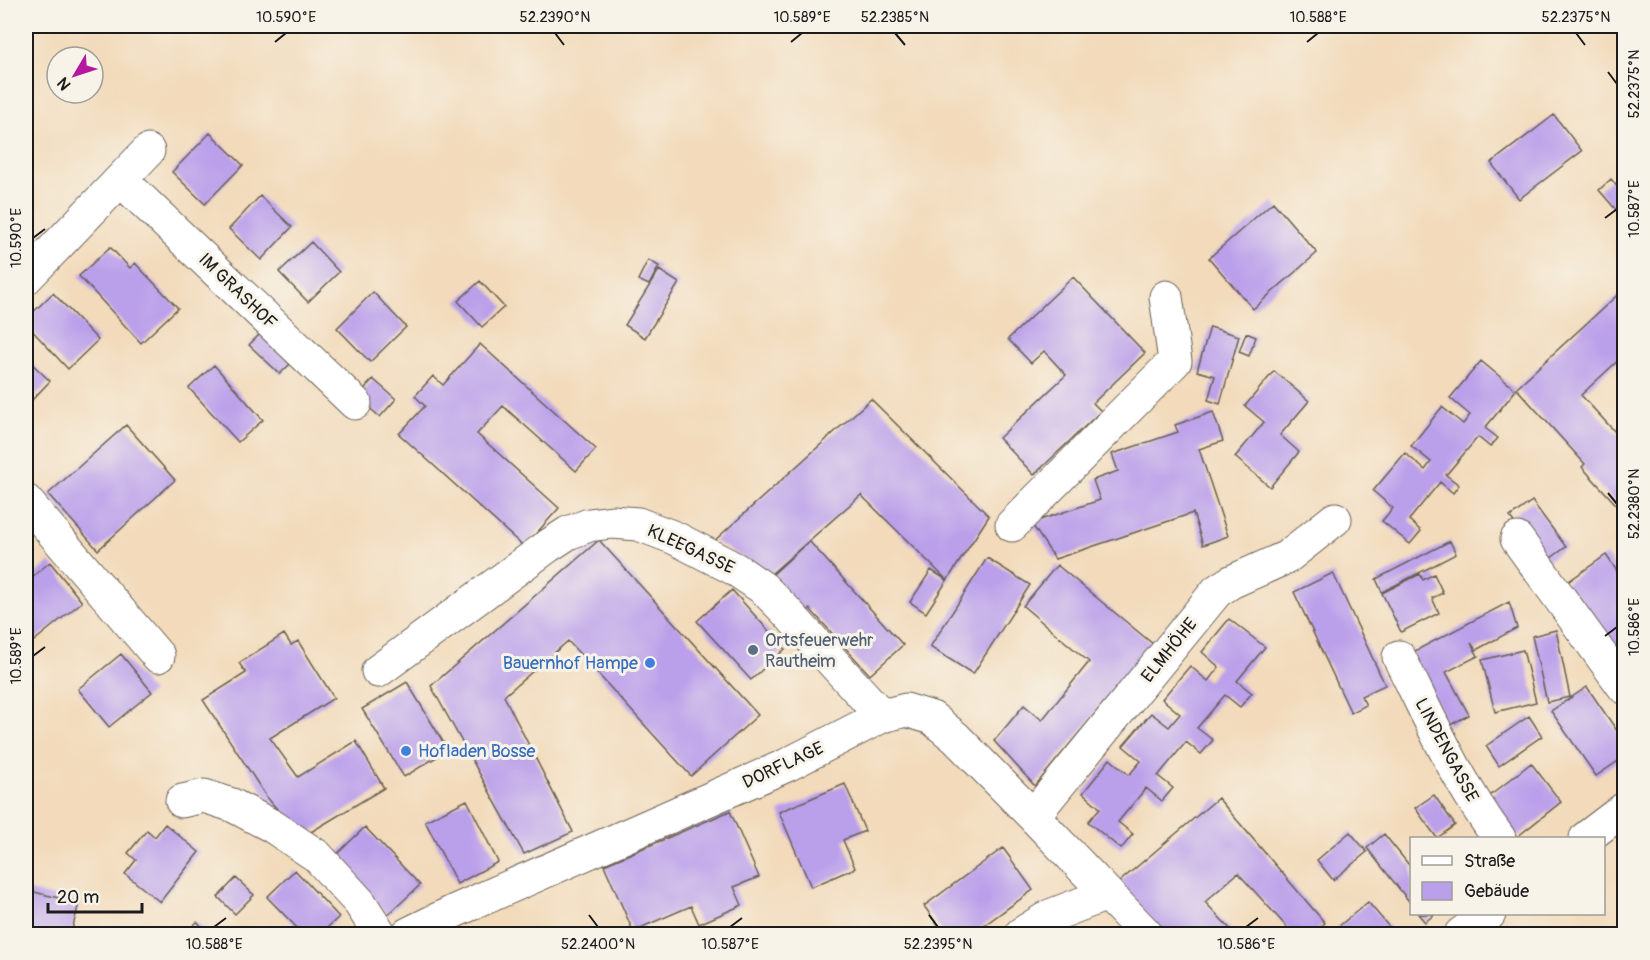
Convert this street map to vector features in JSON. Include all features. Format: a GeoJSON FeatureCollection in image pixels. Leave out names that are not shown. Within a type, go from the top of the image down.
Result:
{"type":"FeatureCollection","features":[{"type":"Feature","properties":{"kind":"street"},"geometry":{"type":"LineString","coordinates":[[26,278],[148,151]]}},
{"type":"Feature","properties":{"kind":"street","name":"IM GRASHOF"},"geometry":{"type":"LineString","coordinates":[[122,180],[355,403]]}},
{"type":"Feature","properties":{"kind":"street"},"geometry":{"type":"LineString","coordinates":[[1012,525],[1174,361],[1166,297]]}},
{"type":"Feature","properties":{"kind":"street"},"geometry":{"type":"LineString","coordinates":[[26,501],[159,656]]}},
{"type":"Feature","properties":{"kind":"street","name":"ELMHÖHE"},"geometry":{"type":"LineString","coordinates":[[1033,816],[1217,591],[1231,582],[1287,557],[1335,519]]}},
{"type":"Feature","properties":{"kind":"street","name":"KLEEGASSE"},"geometry":{"type":"LineString","coordinates":[[378,671],[548,546],[568,534],[589,525],[612,522],[638,524],[675,538],[735,568],[763,588],[882,716]]}},
{"type":"Feature","properties":{"kind":"street"},"geometry":{"type":"LineString","coordinates":[[1518,539],[1624,687]]}},
{"type":"Feature","properties":{"kind":"street","name":"LINDENGASSE"},"geometry":{"type":"LineString","coordinates":[[1400,657],[1454,766],[1479,811],[1498,837]]}},
{"type":"Feature","properties":{"kind":"street","name":"DORFLAGE"},"geometry":{"type":"LineString","coordinates":[[408,934],[787,765],[882,716],[906,710],[932,718],[956,738],[1146,934]]}},
{"type":"Feature","properties":{"kind":"street"},"geometry":{"type":"LineString","coordinates":[[182,801],[204,796],[232,805],[272,826],[317,856],[360,903],[380,934]]}},
{"type":"Feature","properties":{"kind":"street"},"geometry":{"type":"LineString","coordinates":[[1587,837],[1624,809]]}},
{"type":"Feature","properties":{"kind":"street"},"geometry":{"type":"LineString","coordinates":[[1021,934],[1050,916],[1107,894]]}},
{"type":"Feature","properties":{"kind":"street"},"geometry":{"type":"LineString","coordinates":[[1461,934],[1488,915]]}},
{"type":"Feature","properties":{"kind":"building"},"geometry":{"type":"Polygon","coordinates":[[[1554,115],[1582,151],[1519,199],[1491,163],[1554,115]]]}},
{"type":"Feature","properties":{"kind":"building"},"geometry":{"type":"Polygon","coordinates":[[[210,133],[243,165],[205,204],[172,172],[210,133]]]}},
{"type":"Feature","properties":{"kind":"building"},"geometry":{"type":"Polygon","coordinates":[[[1611,179],[1624,195],[1624,219],[1599,190],[1611,179]]]}},
{"type":"Feature","properties":{"kind":"building"},"geometry":{"type":"Polygon","coordinates":[[[260,196],[292,227],[261,260],[229,229],[260,196]]]}},
{"type":"Feature","properties":{"kind":"building"},"geometry":{"type":"Polygon","coordinates":[[[1273,202],[1317,253],[1253,309],[1209,258],[1273,202]]]}},
{"type":"Feature","properties":{"kind":"building"},"geometry":{"type":"Polygon","coordinates":[[[311,242],[339,272],[308,302],[279,272],[311,242]]]}},
{"type":"Feature","properties":{"kind":"building"},"geometry":{"type":"Polygon","coordinates":[[[110,247],[130,268],[135,263],[178,308],[141,343],[79,276],[110,247]]]}},
{"type":"Feature","properties":{"kind":"building"},"geometry":{"type":"Polygon","coordinates":[[[648,260],[659,266],[649,285],[638,280],[648,260]]]}},
{"type":"Feature","properties":{"kind":"building"},"geometry":{"type":"Polygon","coordinates":[[[659,270],[679,283],[645,338],[625,325],[659,270]]]}},
{"type":"Feature","properties":{"kind":"building"},"geometry":{"type":"Polygon","coordinates":[[[1073,277],[1145,353],[1093,403],[1101,411],[1034,475],[999,438],[1066,375],[1044,351],[1031,363],[1008,339],[1073,277]]]}},
{"type":"Feature","properties":{"kind":"building"},"geometry":{"type":"Polygon","coordinates":[[[480,281],[504,307],[482,327],[458,301],[480,281]]]}},
{"type":"Feature","properties":{"kind":"building"},"geometry":{"type":"Polygon","coordinates":[[[1624,289],[1624,355],[1581,395],[1617,434],[1623,430],[1624,432],[1624,513],[1582,467],[1585,464],[1516,388],[1624,289]]]}},
{"type":"Feature","properties":{"kind":"building"},"geometry":{"type":"Polygon","coordinates":[[[373,292],[406,327],[370,362],[337,328],[373,292]]]}},
{"type":"Feature","properties":{"kind":"building"},"geometry":{"type":"Polygon","coordinates":[[[53,293],[98,340],[68,369],[26,324],[26,319],[53,293]]]}},
{"type":"Feature","properties":{"kind":"building"},"geometry":{"type":"Polygon","coordinates":[[[1210,327],[1239,336],[1220,404],[1208,400],[1215,376],[1197,371],[1210,327]]]}},
{"type":"Feature","properties":{"kind":"building"},"geometry":{"type":"Polygon","coordinates":[[[263,331],[294,360],[280,374],[249,345],[263,331]]]}},
{"type":"Feature","properties":{"kind":"building"},"geometry":{"type":"Polygon","coordinates":[[[1246,333],[1256,337],[1249,356],[1239,352],[1246,333]]]}},
{"type":"Feature","properties":{"kind":"building"},"geometry":{"type":"Polygon","coordinates":[[[480,344],[596,449],[576,471],[503,406],[477,434],[559,508],[524,547],[399,434],[425,406],[415,396],[433,376],[443,385],[480,344]]]}},
{"type":"Feature","properties":{"kind":"building"},"geometry":{"type":"Polygon","coordinates":[[[26,358],[50,381],[31,401],[26,395],[26,358]]]}},
{"type":"Feature","properties":{"kind":"building"},"geometry":{"type":"Polygon","coordinates":[[[1481,361],[1516,390],[1485,428],[1498,438],[1490,447],[1478,437],[1446,475],[1459,485],[1453,493],[1440,482],[1409,520],[1421,531],[1410,544],[1382,521],[1393,508],[1373,491],[1405,453],[1425,470],[1431,462],[1411,446],[1442,407],[1463,424],[1470,415],[1450,398],[1481,361]]]}},
{"type":"Feature","properties":{"kind":"building"},"geometry":{"type":"Polygon","coordinates":[[[214,365],[263,420],[238,442],[189,388],[214,365]]]}},
{"type":"Feature","properties":{"kind":"building"},"geometry":{"type":"Polygon","coordinates":[[[1274,371],[1309,401],[1280,435],[1299,452],[1270,487],[1235,457],[1264,422],[1245,406],[1274,371]]]}},
{"type":"Feature","properties":{"kind":"building"},"geometry":{"type":"Polygon","coordinates":[[[373,379],[396,399],[380,417],[357,397],[373,379]]]}},
{"type":"Feature","properties":{"kind":"building"},"geometry":{"type":"Polygon","coordinates":[[[871,399],[989,516],[926,613],[910,602],[931,570],[947,580],[861,495],[771,574],[714,541],[871,399]]]}},
{"type":"Feature","properties":{"kind":"building"},"geometry":{"type":"Polygon","coordinates":[[[1213,412],[1223,441],[1199,449],[1228,536],[1203,545],[1193,513],[1055,559],[1031,523],[1100,500],[1093,480],[1118,471],[1112,454],[1178,432],[1175,425],[1213,412]]]}},
{"type":"Feature","properties":{"kind":"building"},"geometry":{"type":"Polygon","coordinates":[[[126,425],[175,480],[98,550],[48,494],[126,425]]]}},
{"type":"Feature","properties":{"kind":"building"},"geometry":{"type":"Polygon","coordinates":[[[1532,501],[1566,547],[1544,563],[1510,517],[1532,501]]]}},
{"type":"Feature","properties":{"kind":"building","name":"Bauernhof Hampe"},"geometry":{"type":"Polygon","coordinates":[[[599,540],[758,715],[691,776],[568,641],[504,696],[573,832],[524,854],[431,686],[599,540]]]}},
{"type":"Feature","properties":{"kind":"building"},"geometry":{"type":"Polygon","coordinates":[[[809,541],[903,645],[870,675],[810,609],[805,613],[771,576],[809,541]]]}},
{"type":"Feature","properties":{"kind":"building"},"geometry":{"type":"Polygon","coordinates":[[[1450,541],[1456,554],[1382,592],[1376,579],[1450,541]]]}},
{"type":"Feature","properties":{"kind":"building"},"geometry":{"type":"Polygon","coordinates":[[[1606,555],[1624,581],[1624,674],[1562,586],[1606,555]]]}},
{"type":"Feature","properties":{"kind":"building"},"geometry":{"type":"Polygon","coordinates":[[[987,558],[1030,585],[973,674],[930,647],[987,558]]]}},
{"type":"Feature","properties":{"kind":"building"},"geometry":{"type":"Polygon","coordinates":[[[50,562],[82,602],[34,641],[26,630],[26,582],[50,562]]]}},
{"type":"Feature","properties":{"kind":"building"},"geometry":{"type":"Polygon","coordinates":[[[1057,565],[1153,644],[1035,786],[994,741],[1024,705],[1042,720],[1089,662],[1023,606],[1057,565]]]}},
{"type":"Feature","properties":{"kind":"building"},"geometry":{"type":"Polygon","coordinates":[[[1333,573],[1385,685],[1361,696],[1366,705],[1351,713],[1294,592],[1333,573]]]}},
{"type":"Feature","properties":{"kind":"building"},"geometry":{"type":"Polygon","coordinates":[[[1420,574],[1423,580],[1434,574],[1443,593],[1432,598],[1439,613],[1401,632],[1382,593],[1420,574]]]}},
{"type":"Feature","properties":{"kind":"building"},"geometry":{"type":"Polygon","coordinates":[[[732,590],[785,649],[751,680],[697,621],[732,590]]]}},
{"type":"Feature","properties":{"kind":"building"},"geometry":{"type":"Polygon","coordinates":[[[1509,602],[1517,628],[1476,650],[1471,643],[1478,656],[1446,672],[1469,715],[1448,726],[1411,653],[1509,602]]]}},
{"type":"Feature","properties":{"kind":"building"},"geometry":{"type":"Polygon","coordinates":[[[1229,619],[1265,647],[1237,681],[1252,693],[1240,707],[1225,695],[1197,728],[1213,740],[1201,754],[1186,742],[1158,776],[1173,788],[1162,801],[1146,788],[1118,822],[1133,834],[1121,849],[1088,822],[1100,808],[1083,793],[1110,759],[1129,775],[1141,761],[1123,746],[1151,713],[1169,727],[1180,714],[1162,699],[1190,666],[1208,681],[1219,667],[1202,652],[1229,619]]]}},
{"type":"Feature","properties":{"kind":"building"},"geometry":{"type":"Polygon","coordinates":[[[1556,630],[1570,697],[1547,702],[1532,636],[1556,630]]]}},
{"type":"Feature","properties":{"kind":"building"},"geometry":{"type":"Polygon","coordinates":[[[284,634],[291,645],[298,641],[334,698],[270,738],[298,777],[356,741],[384,788],[301,838],[266,796],[203,700],[246,673],[239,663],[284,634]]]}},
{"type":"Feature","properties":{"kind":"building"},"geometry":{"type":"Polygon","coordinates":[[[1523,650],[1536,702],[1495,712],[1482,660],[1523,650]]]}},
{"type":"Feature","properties":{"kind":"building"},"geometry":{"type":"Polygon","coordinates":[[[121,654],[152,692],[109,727],[78,689],[121,654]]]}},
{"type":"Feature","properties":{"kind":"building"},"geometry":{"type":"Polygon","coordinates":[[[407,682],[448,750],[404,777],[362,709],[407,682]]]}},
{"type":"Feature","properties":{"kind":"building"},"geometry":{"type":"Polygon","coordinates":[[[1587,687],[1624,741],[1624,757],[1596,776],[1551,711],[1587,687]]]}},
{"type":"Feature","properties":{"kind":"building"},"geometry":{"type":"Polygon","coordinates":[[[1529,716],[1542,736],[1499,766],[1486,746],[1529,716]]]}},
{"type":"Feature","properties":{"kind":"building"},"geometry":{"type":"Polygon","coordinates":[[[1531,763],[1561,802],[1517,837],[1486,799],[1531,763]]]}},
{"type":"Feature","properties":{"kind":"building"},"geometry":{"type":"Polygon","coordinates":[[[845,784],[865,831],[843,840],[855,868],[811,887],[779,812],[845,784]]]}},
{"type":"Feature","properties":{"kind":"building"},"geometry":{"type":"Polygon","coordinates":[[[1434,795],[1455,825],[1436,837],[1415,808],[1434,795]]]}},
{"type":"Feature","properties":{"kind":"building"},"geometry":{"type":"Polygon","coordinates":[[[1218,798],[1325,923],[1312,934],[1293,934],[1238,873],[1205,902],[1235,934],[1164,934],[1119,882],[1218,798]]]}},
{"type":"Feature","properties":{"kind":"building"},"geometry":{"type":"Polygon","coordinates":[[[467,800],[498,862],[457,884],[425,821],[467,800]]]}},
{"type":"Feature","properties":{"kind":"building"},"geometry":{"type":"Polygon","coordinates":[[[730,811],[759,877],[734,887],[742,905],[699,924],[691,906],[633,931],[604,865],[730,811]]]}},
{"type":"Feature","properties":{"kind":"building"},"geometry":{"type":"Polygon","coordinates":[[[165,824],[199,852],[160,902],[125,874],[136,860],[128,853],[147,830],[155,837],[165,824]]]}},
{"type":"Feature","properties":{"kind":"building"},"geometry":{"type":"Polygon","coordinates":[[[365,827],[420,885],[388,915],[334,857],[365,827]]]}},
{"type":"Feature","properties":{"kind":"building"},"geometry":{"type":"Polygon","coordinates":[[[1350,832],[1367,852],[1333,880],[1317,860],[1350,832]]]}},
{"type":"Feature","properties":{"kind":"building"},"geometry":{"type":"Polygon","coordinates":[[[1384,834],[1410,864],[1410,902],[1367,848],[1384,834]]]}},
{"type":"Feature","properties":{"kind":"building"},"geometry":{"type":"Polygon","coordinates":[[[1003,848],[1033,890],[972,934],[944,934],[924,906],[1003,848]]]}},
{"type":"Feature","properties":{"kind":"building"},"geometry":{"type":"Polygon","coordinates":[[[295,870],[339,917],[320,934],[303,934],[267,897],[295,870]]]}},
{"type":"Feature","properties":{"kind":"building"},"geometry":{"type":"Polygon","coordinates":[[[236,878],[254,895],[235,914],[218,897],[236,878]]]}},
{"type":"Feature","properties":{"kind":"building"},"geometry":{"type":"Polygon","coordinates":[[[26,890],[79,903],[71,934],[26,934],[26,890]]]}},
{"type":"Feature","properties":{"kind":"building"},"geometry":{"type":"Polygon","coordinates":[[[1368,902],[1395,934],[1336,934],[1333,931],[1368,902]]]}},
{"type":"Feature","properties":{"kind":"building"},"geometry":{"type":"Polygon","coordinates":[[[1419,915],[1434,915],[1425,922],[1419,915]]]}},
{"type":"Feature","properties":{"kind":"building"},"geometry":{"type":"Polygon","coordinates":[[[197,922],[210,934],[184,934],[197,922]]]}},
{"type":"Feature","properties":{"kind":"place","name":"Ortsfeuerwehr Rautheim"},"geometry":{"type":"Point","coordinates":[753,650]}},
{"type":"Feature","properties":{"kind":"place","name":"Bauernhof Hampe"},"geometry":{"type":"Point","coordinates":[650,663]}},
{"type":"Feature","properties":{"kind":"place","name":"Hofladen Bosse"},"geometry":{"type":"Point","coordinates":[406,751]}}]}
